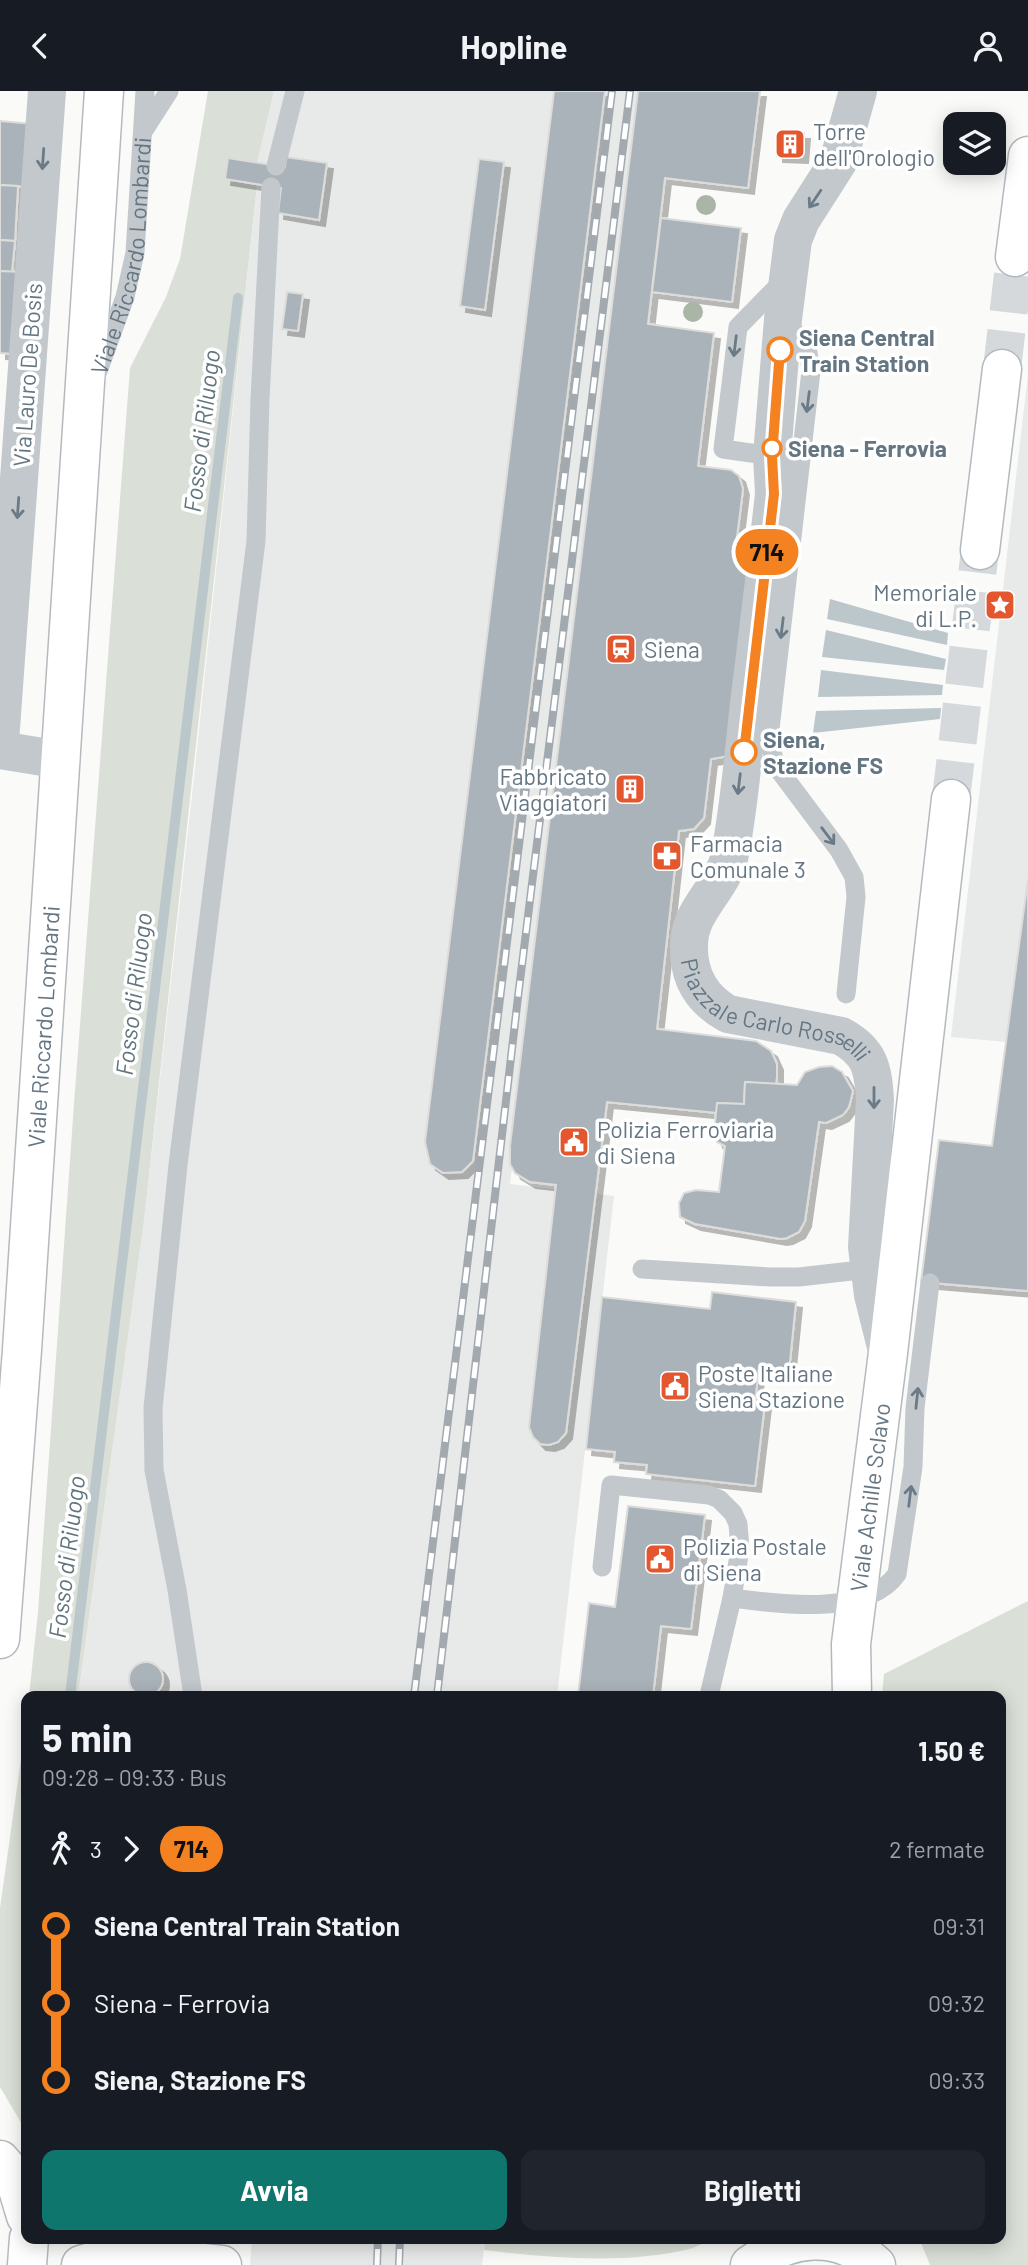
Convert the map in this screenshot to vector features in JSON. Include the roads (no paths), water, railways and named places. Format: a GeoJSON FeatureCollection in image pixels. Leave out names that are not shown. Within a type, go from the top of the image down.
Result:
{"type":"FeatureCollection","features":[{"type":"Feature","properties":{"kind":"main road","name":"Viale Riccardo Lombardi"},"geometry":{"type":"LineString","coordinates":[[0,1639],[22,1350],[104,91]]}},
{"type":"Feature","properties":{"kind":"main road"},"geometry":{"type":"LineString","coordinates":[[1014,257],[1028,156]]}},
{"type":"Feature","properties":{"kind":"main road"},"geometry":{"type":"LineString","coordinates":[[980,550],[1002,369]]}},
{"type":"Feature","properties":{"kind":"main road"},"geometry":{"type":"LineString","coordinates":[[888,1353],[951,799]]}},
{"type":"Feature","properties":{"kind":"main road","name":"Viale Achille Sclavo"},"geometry":{"type":"LineString","coordinates":[[852,1691],[851,1644],[888,1353]]}},
{"type":"Feature","properties":{"kind":"main road","name":"Viale Achille Sclavo"},"geometry":{"type":"LineString","coordinates":[[833,1691],[851,1644]]}},
{"type":"Feature","properties":{"kind":"main road"},"geometry":{"type":"LineString","coordinates":[[13,2174],[21,2199]]}},
{"type":"Feature","properties":{"kind":"main road"},"geometry":{"type":"LineString","coordinates":[[27,2265],[29,2244]]}},
{"type":"Feature","properties":{"kind":"main road"},"geometry":{"type":"LineString","coordinates":[[763,2252],[785,2244]]}},
{"type":"Feature","properties":{"kind":"main road"},"geometry":{"type":"LineString","coordinates":[[838,2244],[854,2250],[876,2265]]}},
{"type":"Feature","properties":{"kind":"main road"},"geometry":{"type":"LineString","coordinates":[[882,2244],[887,2265]]}},
{"type":"Feature","properties":{"kind":"main road"},"geometry":{"type":"LineString","coordinates":[[81,2265],[108,2246],[222,2265]]}},
{"type":"Feature","properties":{"kind":"street","name":"Via Lauro De Bosis"},"geometry":{"type":"LineString","coordinates":[[0,742],[47,91]]}},
{"type":"Feature","properties":{"kind":"street","name":"Piazzale Carlo Rosselli"},"geometry":{"type":"LineString","coordinates":[[858,91],[838,162],[796,229],[783,319],[772,456],[774,494],[729,855],[726,871],[697,912],[689,941],[690,963],[699,990],[713,1005],[728,1014],[841,1036],[857,1045],[868,1061],[874,1079],[875,1100],[867,1227],[869,1269],[888,1353]]}},
{"type":"Feature","properties":{"kind":"street"},"geometry":{"type":"LineString","coordinates":[[0,750],[61,760]]}},
{"type":"Feature","properties":{"kind":"lane","name":"Viale Riccardo Lombardi"},"geometry":{"type":"LineString","coordinates":[[82,414],[131,277],[135,253],[145,91]]}},
{"type":"Feature","properties":{"kind":"lane"},"geometry":{"type":"LineString","coordinates":[[142,134],[169,91]]}},
{"type":"Feature","properties":{"kind":"lane"},"geometry":{"type":"LineString","coordinates":[[276,166],[295,91]]}},
{"type":"Feature","properties":{"kind":"lane"},"geometry":{"type":"LineString","coordinates":[[192,1691],[177,1590],[153,1470],[153,1408],[176,1179],[256,541],[271,187]]}},
{"type":"Feature","properties":{"kind":"lane"},"geometry":{"type":"LineString","coordinates":[[772,456],[723,449],[738,327],[789,274]]}},
{"type":"Feature","properties":{"kind":"lane"},"geometry":{"type":"LineString","coordinates":[[783,319],[807,347],[811,371],[770,729],[771,748],[776,766],[839,850],[854,877],[856,897],[845,994]]}},
{"type":"Feature","properties":{"kind":"lane"},"geometry":{"type":"LineString","coordinates":[[642,1269],[770,1277],[810,1276],[869,1269]]}},
{"type":"Feature","properties":{"kind":"lane"},"geometry":{"type":"LineString","coordinates":[[732,1598],[797,1605],[857,1598],[887,1586],[897,1574],[913,1467],[915,1408],[930,1283]]}},
{"type":"Feature","properties":{"kind":"lane"},"geometry":{"type":"LineString","coordinates":[[602,1567],[611,1485],[709,1495],[726,1504],[738,1524],[740,1549],[732,1598],[710,1691]]}},
{"type":"Feature","properties":{"kind":"waterway","name":"Fosso di Riluogo"},"geometry":{"type":"LineString","coordinates":[[71,1691],[238,298]]}},
{"type":"Feature","properties":{"kind":"tunnel"},"geometry":{"type":"LineString","coordinates":[[1002,369],[1015,257]]}},
{"type":"Feature","properties":{"kind":"tunnel"},"geometry":{"type":"LineString","coordinates":[[951,799],[980,550]]}},
{"type":"Feature","properties":{"kind":"railway"},"geometry":{"type":"LineString","coordinates":[[415,1691],[612,91]]}},
{"type":"Feature","properties":{"kind":"railway"},"geometry":{"type":"LineString","coordinates":[[438,1691],[518,997],[630,91]]}},
{"type":"Feature","properties":{"kind":"railway"},"geometry":{"type":"LineString","coordinates":[[377,2265],[378,2244]]}},
{"type":"Feature","properties":{"kind":"railway"},"geometry":{"type":"LineString","coordinates":[[399,2265],[400,2244]]}},
{"type":"Feature","properties":{"kind":"place","name":"Torre dell'Orologio"},"geometry":{"type":"Point","coordinates":[790,144]}},
{"type":"Feature","properties":{"kind":"place","name":"Siena Central Train Station"},"geometry":{"type":"Point","coordinates":[780,350]}},
{"type":"Feature","properties":{"kind":"place","name":"Siena - Ferrovia"},"geometry":{"type":"Point","coordinates":[772,448]}},
{"type":"Feature","properties":{"kind":"place","name":"Memoriale di L.P."},"geometry":{"type":"Point","coordinates":[1000,605]}},
{"type":"Feature","properties":{"kind":"place","name":"Siena"},"geometry":{"type":"Point","coordinates":[621,649]}},
{"type":"Feature","properties":{"kind":"place","name":"Siena, Stazione FS"},"geometry":{"type":"Point","coordinates":[744,752]}},
{"type":"Feature","properties":{"kind":"place","name":"Fabbricato Viaggiatori"},"geometry":{"type":"Point","coordinates":[630,789]}},
{"type":"Feature","properties":{"kind":"place","name":"Farmacia Comunale 3"},"geometry":{"type":"Point","coordinates":[667,856]}},
{"type":"Feature","properties":{"kind":"place","name":"Polizia Ferroviaria di Siena"},"geometry":{"type":"Point","coordinates":[574,1142]}},
{"type":"Feature","properties":{"kind":"place","name":"Poste Italiane Siena Stazione"},"geometry":{"type":"Point","coordinates":[675,1386]}},
{"type":"Feature","properties":{"kind":"place","name":"Polizia Postale di Siena"},"geometry":{"type":"Point","coordinates":[660,1559]}}]}
